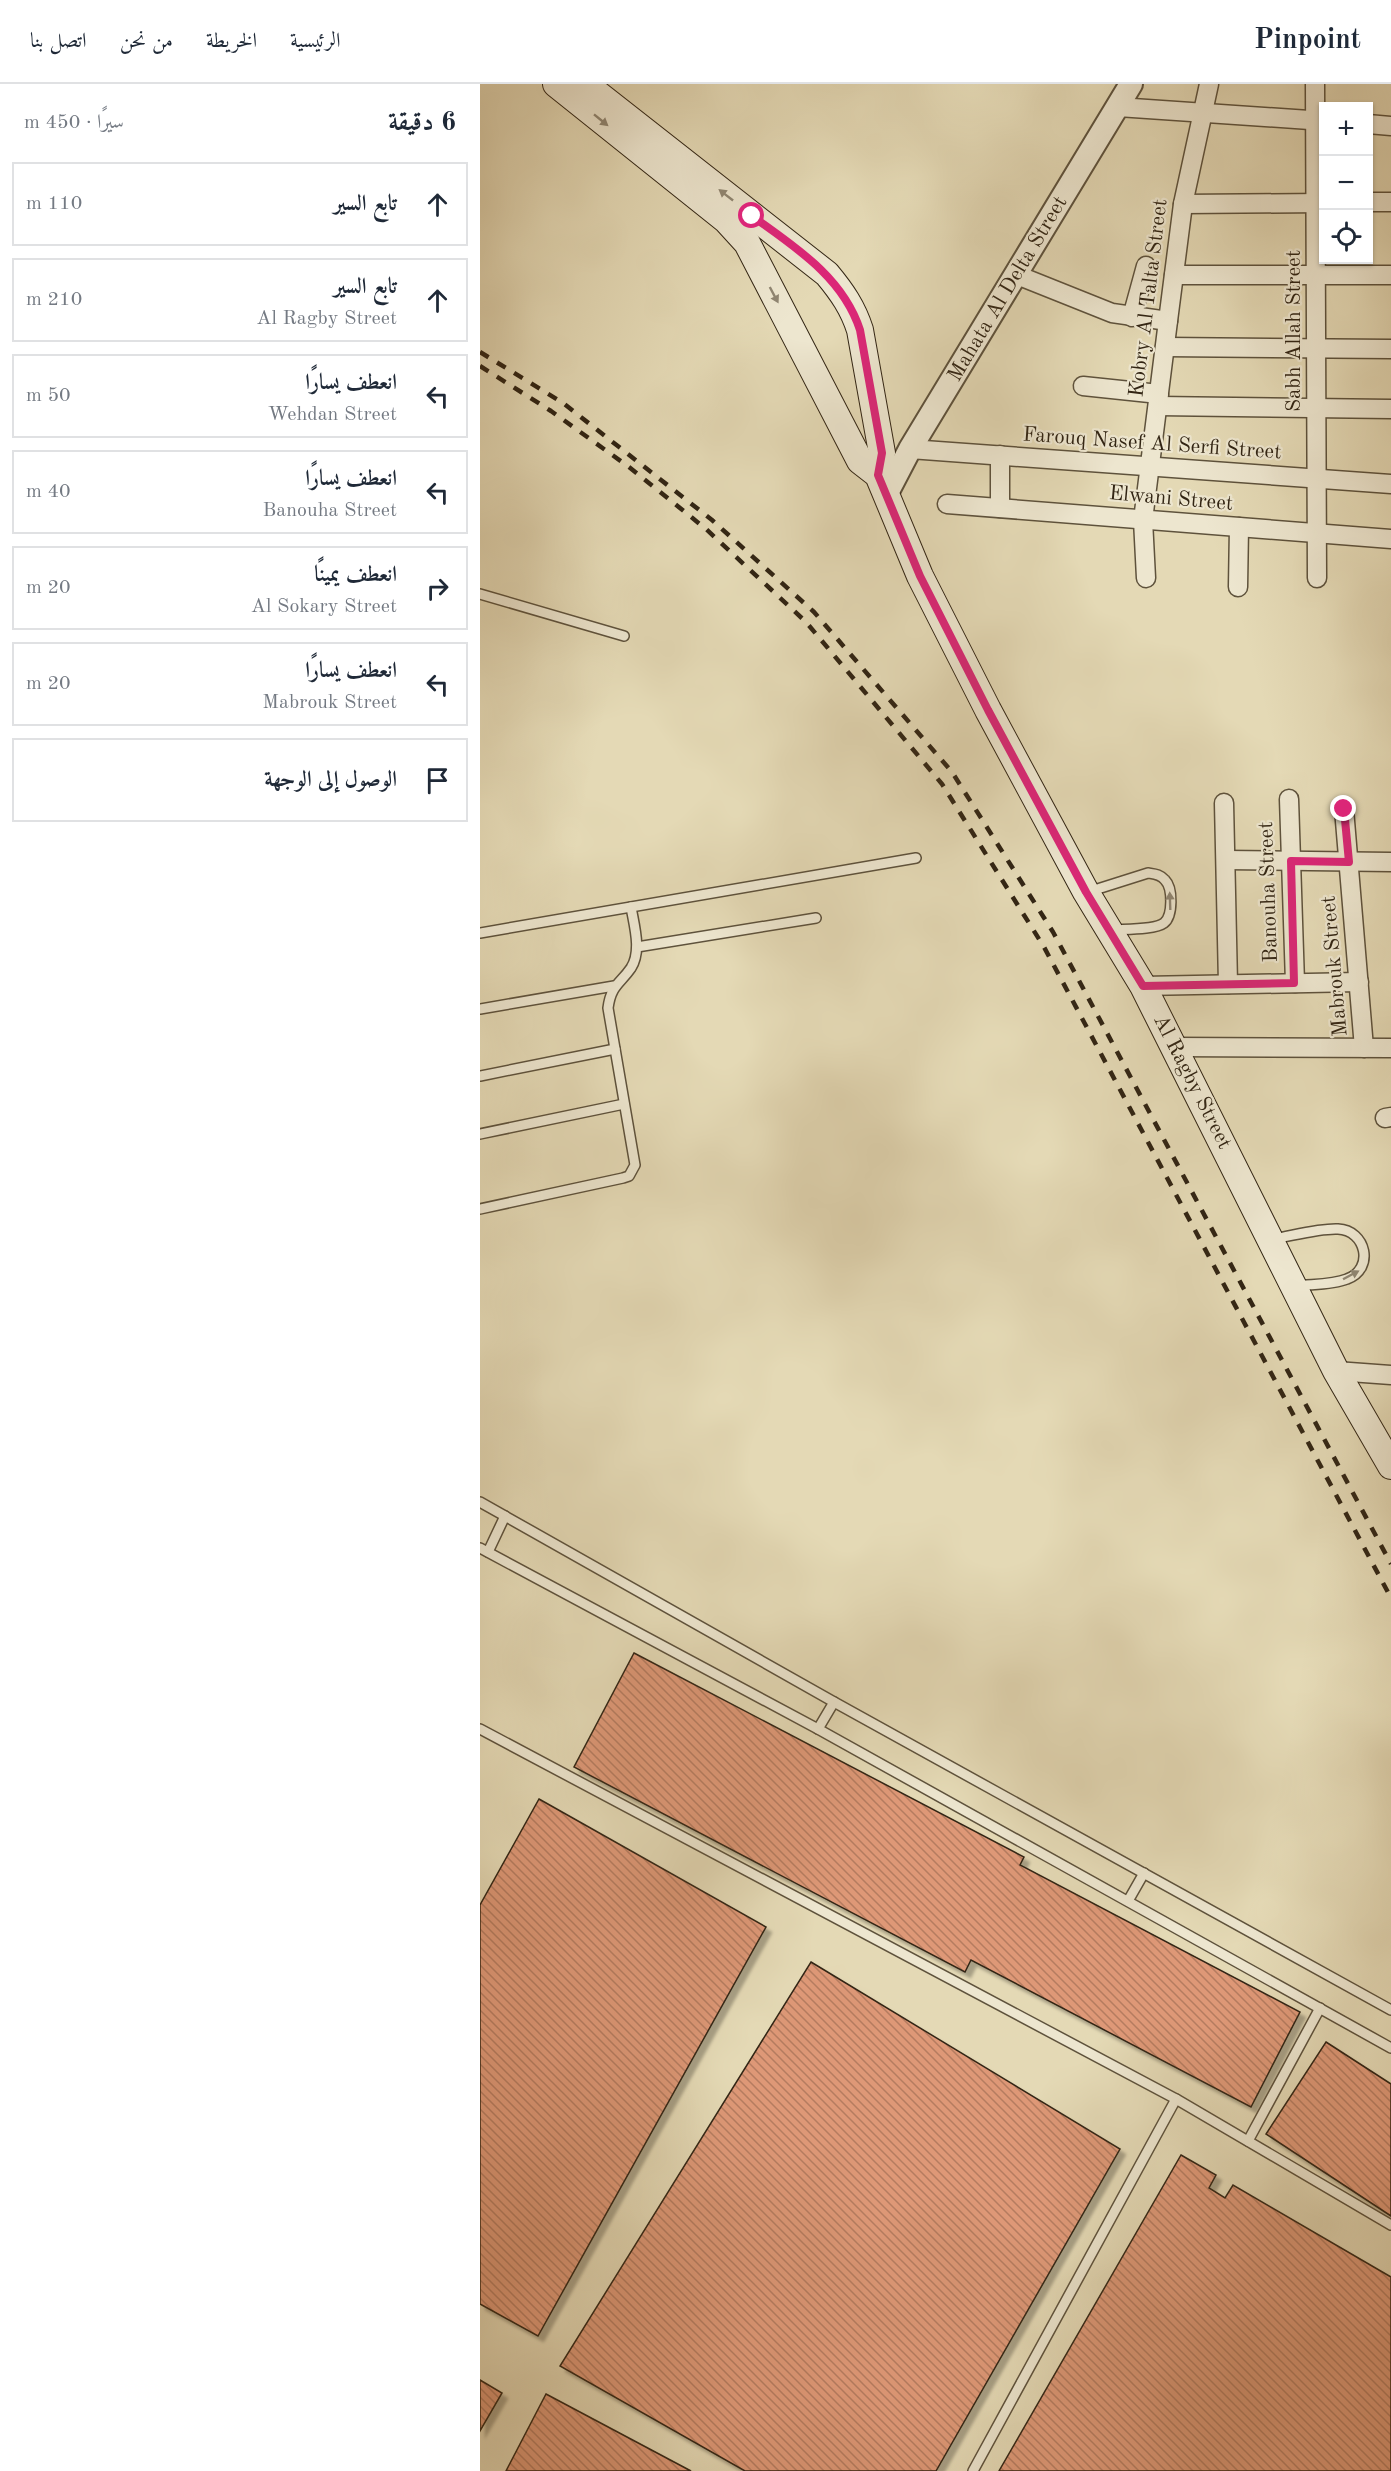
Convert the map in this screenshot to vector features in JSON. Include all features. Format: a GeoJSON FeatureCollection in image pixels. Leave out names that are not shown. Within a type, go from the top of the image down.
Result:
{"type":"FeatureCollection","features":[{"type":"Feature","properties":{"kind":"main road"},"geometry":{"type":"LineString","coordinates":[[556,84],[726,220],[747,243],[860,461],[882,485]]}},
{"type":"Feature","properties":{"kind":"main road"},"geometry":{"type":"LineString","coordinates":[[586,84],[827,274],[854,310],[860,330],[882,453],[882,485]]}},
{"type":"Feature","properties":{"kind":"main road"},"geometry":{"type":"LineString","coordinates":[[747,243],[772,231]]}},
{"type":"Feature","properties":{"kind":"main road","name":"Al Ragby Street"},"geometry":{"type":"LineString","coordinates":[[882,485],[920,576],[983,700],[1086,892],[1143,986],[1336,1371],[1382,1436],[1391,1466]]}},
{"type":"Feature","properties":{"kind":"street","name":"Mahata Al Delta Street"},"geometry":{"type":"LineString","coordinates":[[882,485],[910,449],[1131,84]]}},
{"type":"Feature","properties":{"kind":"street","name":"Kobry Al Talta Street"},"geometry":{"type":"LineString","coordinates":[[1146,578],[1143,520],[1168,321],[1183,204],[1209,84]]}},
{"type":"Feature","properties":{"kind":"street","name":"Sabh Allah Street"},"geometry":{"type":"LineString","coordinates":[[1315,84],[1319,121]]}},
{"type":"Feature","properties":{"kind":"street"},"geometry":{"type":"LineString","coordinates":[[1118,107],[1319,121]]}},
{"type":"Feature","properties":{"kind":"street"},"geometry":{"type":"LineString","coordinates":[[1373,124],[1391,126]]}},
{"type":"Feature","properties":{"kind":"street"},"geometry":{"type":"LineString","coordinates":[[1373,202],[1391,202]]}},
{"type":"Feature","properties":{"kind":"street"},"geometry":{"type":"LineString","coordinates":[[1183,204],[1319,203]]}},
{"type":"Feature","properties":{"kind":"street","name":"Sabh Allah Street"},"geometry":{"type":"LineString","coordinates":[[1317,578],[1316,276],[1319,203]]}},
{"type":"Feature","properties":{"kind":"street"},"geometry":{"type":"LineString","coordinates":[[1132,317],[1146,266]]}},
{"type":"Feature","properties":{"kind":"street"},"geometry":{"type":"LineString","coordinates":[[1017,275],[1093,307],[1132,317],[1168,321]]}},
{"type":"Feature","properties":{"kind":"street"},"geometry":{"type":"LineString","coordinates":[[1174,275],[1391,275]]}},
{"type":"Feature","properties":{"kind":"street"},"geometry":{"type":"LineString","coordinates":[[1165,348],[1391,349]]}},
{"type":"Feature","properties":{"kind":"street"},"geometry":{"type":"LineString","coordinates":[[1083,386],[1158,400],[1317,409],[1391,409]]}},
{"type":"Feature","properties":{"kind":"street","name":"Farouq Nasef Al Serfi Street"},"geometry":{"type":"LineString","coordinates":[[910,449],[1391,484]]}},
{"type":"Feature","properties":{"kind":"street"},"geometry":{"type":"LineString","coordinates":[[1000,455],[1000,508]]}},
{"type":"Feature","properties":{"kind":"street","name":"Elwani Street"},"geometry":{"type":"LineString","coordinates":[[946,504],[1391,539]]}},
{"type":"Feature","properties":{"kind":"street"},"geometry":{"type":"LineString","coordinates":[[1238,587],[1239,527]]}},
{"type":"Feature","properties":{"kind":"street","name":"Banouha Street"},"geometry":{"type":"LineString","coordinates":[[1288,799],[1294,983]]}},
{"type":"Feature","properties":{"kind":"street"},"geometry":{"type":"LineString","coordinates":[[1224,803],[1228,984]]}},
{"type":"Feature","properties":{"kind":"street","name":"Mabrouk Street"},"geometry":{"type":"LineString","coordinates":[[1344,809],[1364,1048]]}},
{"type":"Feature","properties":{"kind":"street"},"geometry":{"type":"LineString","coordinates":[[1226,860],[1391,862]]}},
{"type":"Feature","properties":{"kind":"street"},"geometry":{"type":"LineString","coordinates":[[1143,986],[1359,982]]}},
{"type":"Feature","properties":{"kind":"street"},"geometry":{"type":"LineString","coordinates":[[1174,1047],[1391,1048]]}},
{"type":"Feature","properties":{"kind":"street"},"geometry":{"type":"LineString","coordinates":[[1336,1371],[1391,1375]]}},
{"type":"Feature","properties":{"kind":"lane"},"geometry":{"type":"LineString","coordinates":[[480,594],[624,636]]}},
{"type":"Feature","properties":{"kind":"lane"},"geometry":{"type":"LineString","coordinates":[[480,933],[916,858]]}},
{"type":"Feature","properties":{"kind":"lane"},"geometry":{"type":"LineString","coordinates":[[1086,892],[1148,873],[1157,874],[1165,879],[1169,887],[1170,915],[1166,922],[1160,926],[1110,931]]}},
{"type":"Feature","properties":{"kind":"lane"},"geometry":{"type":"LineString","coordinates":[[480,1209],[629,1176],[635,1165],[608,1008],[614,986],[631,968],[637,947],[632,907]]}},
{"type":"Feature","properties":{"kind":"lane"},"geometry":{"type":"LineString","coordinates":[[637,947],[816,918]]}},
{"type":"Feature","properties":{"kind":"lane"},"geometry":{"type":"LineString","coordinates":[[480,1009],[614,986]]}},
{"type":"Feature","properties":{"kind":"lane"},"geometry":{"type":"LineString","coordinates":[[480,1076],[615,1049]]}},
{"type":"Feature","properties":{"kind":"lane"},"geometry":{"type":"LineString","coordinates":[[480,1134],[624,1104]]}},
{"type":"Feature","properties":{"kind":"lane"},"geometry":{"type":"LineString","coordinates":[[1270,1240],[1337,1228],[1351,1232],[1362,1242],[1365,1257],[1360,1271],[1347,1279],[1294,1287]]}},
{"type":"Feature","properties":{"kind":"lane"},"geometry":{"type":"LineString","coordinates":[[480,1502],[834,1702],[1391,2010]]}},
{"type":"Feature","properties":{"kind":"lane"},"geometry":{"type":"LineString","coordinates":[[505,1516],[484,1550],[818,1729],[1391,2048]]}},
{"type":"Feature","properties":{"kind":"lane"},"geometry":{"type":"LineString","coordinates":[[818,1729],[834,1702]]}},
{"type":"Feature","properties":{"kind":"lane"},"geometry":{"type":"LineString","coordinates":[[480,1729],[1176,2098],[1391,2224]]}},
{"type":"Feature","properties":{"kind":"lane"},"geometry":{"type":"LineString","coordinates":[[1128,1901],[1144,1873]]}},
{"type":"Feature","properties":{"kind":"lane"},"geometry":{"type":"LineString","coordinates":[[1248,2141],[1320,2008]]}},
{"type":"Feature","properties":{"kind":"lane"},"geometry":{"type":"LineString","coordinates":[[972,2471],[1176,2098]]}},
{"type":"Feature","properties":{"kind":"building"},"geometry":{"type":"Polygon","coordinates":[[[634,1653],[1024,1857],[1020,1865],[1300,2012],[1251,2107],[971,1960],[965,1972],[574,1767],[634,1653]]]}},
{"type":"Feature","properties":{"kind":"building"},"geometry":{"type":"Polygon","coordinates":[[[539,1799],[766,1927],[538,2336],[480,2304],[480,1905],[539,1799]]]}},
{"type":"Feature","properties":{"kind":"building"},"geometry":{"type":"Polygon","coordinates":[[[811,1962],[1120,2149],[936,2471],[745,2471],[560,2366],[811,1962]]]}},
{"type":"Feature","properties":{"kind":"building"},"geometry":{"type":"Polygon","coordinates":[[[1326,2042],[1391,2084],[1391,2216],[1266,2134],[1326,2042]]]}},
{"type":"Feature","properties":{"kind":"building"},"geometry":{"type":"Polygon","coordinates":[[[1181,2155],[1216,2175],[1209,2188],[1225,2198],[1233,2185],[1391,2277],[1391,2471],[999,2471],[1181,2155]]]}},
{"type":"Feature","properties":{"kind":"building"},"geometry":{"type":"Polygon","coordinates":[[[480,2380],[502,2393],[480,2431],[480,2380]]]}},
{"type":"Feature","properties":{"kind":"building"},"geometry":{"type":"Polygon","coordinates":[[[546,2394],[691,2471],[506,2471],[546,2394]]]}},
{"type":"Feature","properties":{"kind":"railway"},"geometry":{"type":"LineString","coordinates":[[480,352],[563,403],[712,520],[814,612],[952,772],[1053,932],[1391,1564]]}},
{"type":"Feature","properties":{"kind":"railway"},"geometry":{"type":"LineString","coordinates":[[480,366],[551,411],[629,467],[706,529],[806,622],[942,784],[1044,947],[1391,1598]]}},
{"type":"Feature","properties":{"kind":"route"},"geometry":{"type":"LineString","coordinates":[[752,216],[827,274],[854,310],[860,330],[882,453],[878,475],[920,576],[988,710],[1086,892],[1143,986],[1294,983],[1291,861],[1349,862],[1344,809]]}}]}
